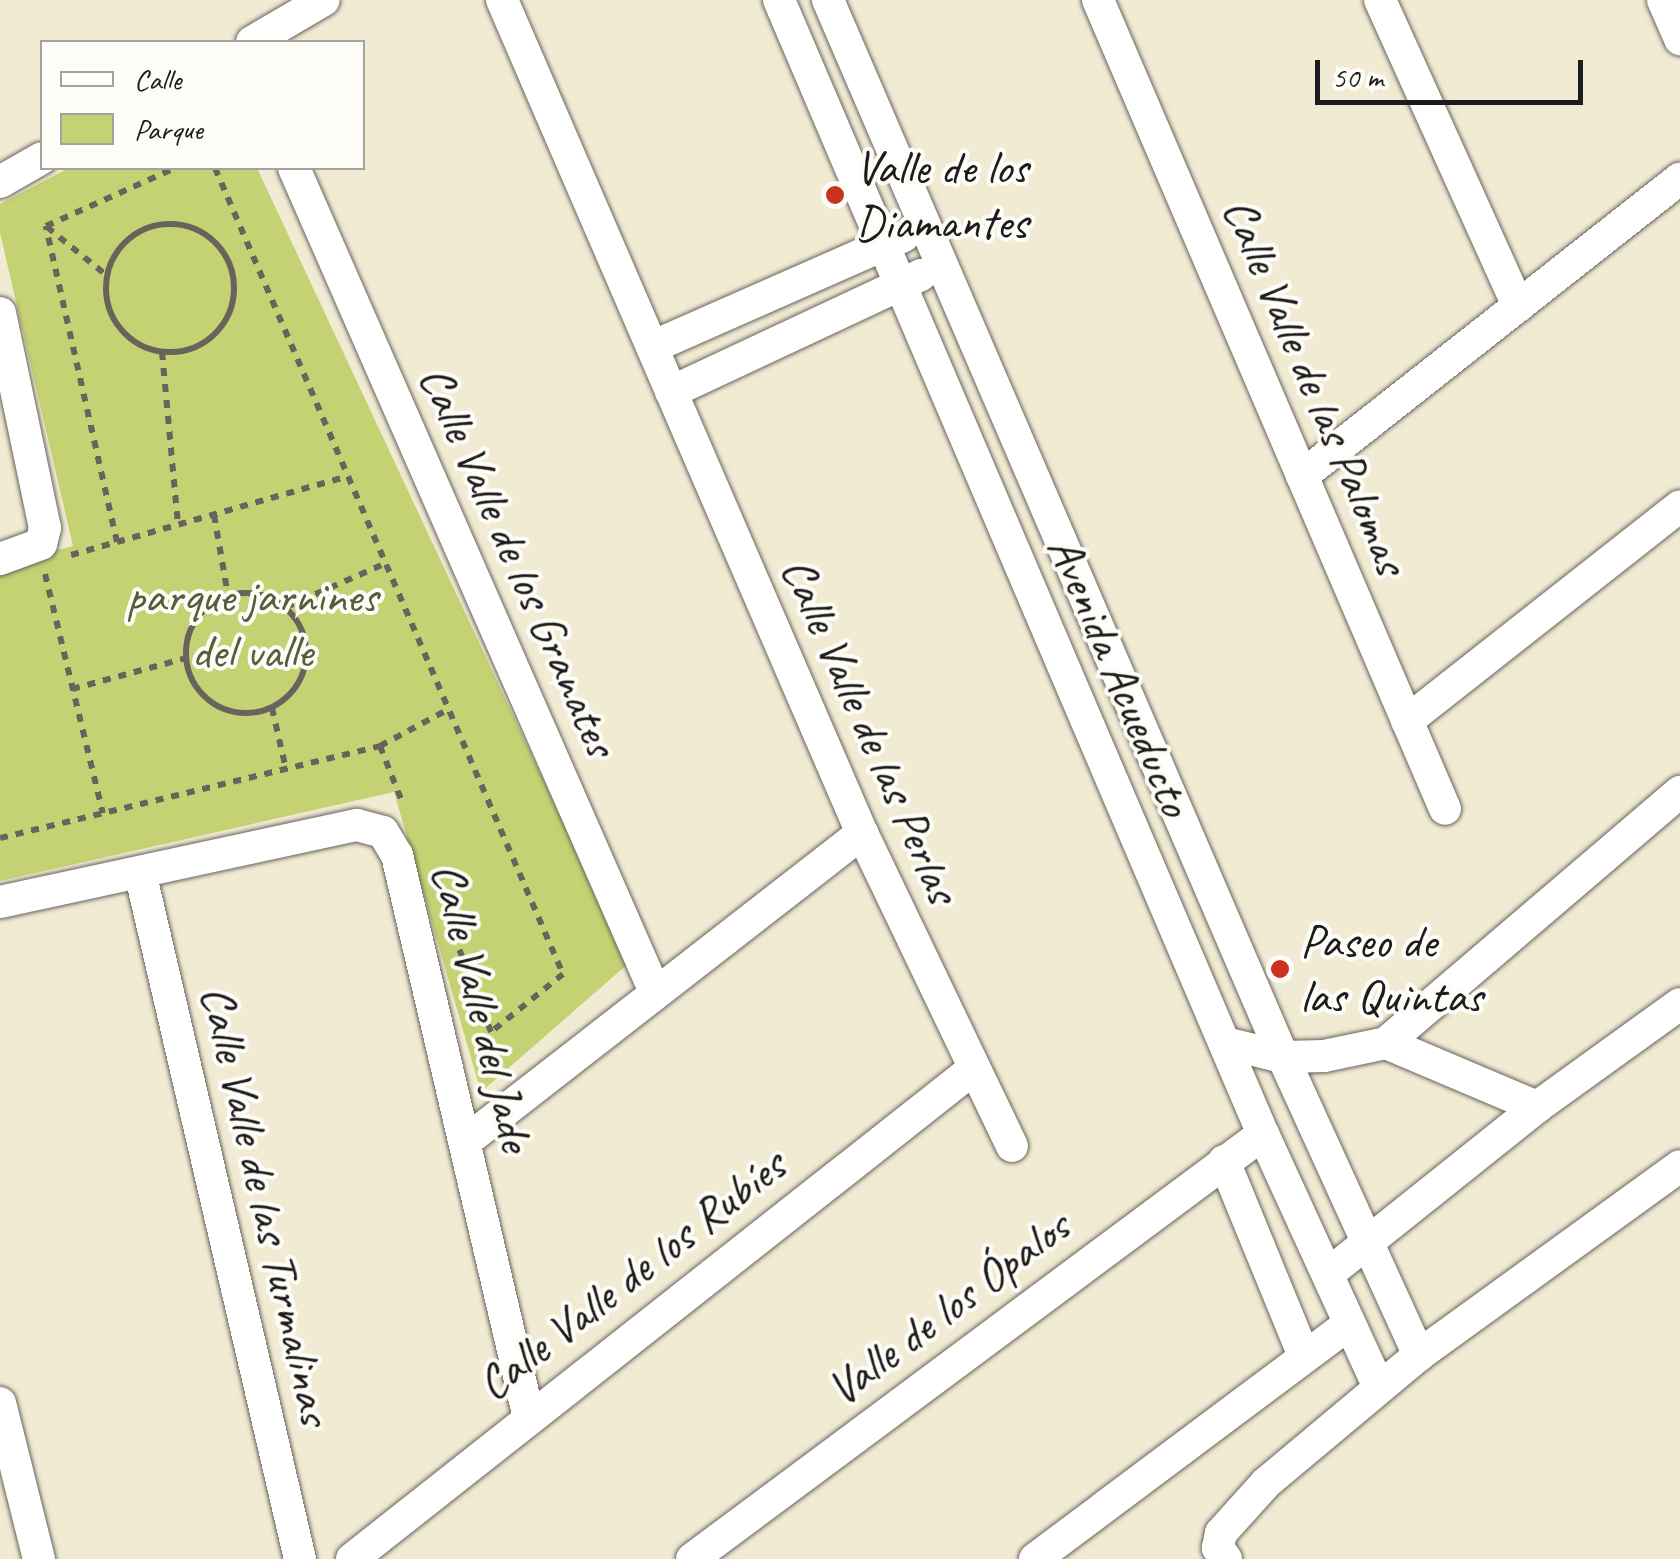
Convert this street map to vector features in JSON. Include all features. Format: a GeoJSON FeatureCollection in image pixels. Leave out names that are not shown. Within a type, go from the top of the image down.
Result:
{"type":"FeatureCollection","features":[{"type":"Feature","properties":{"kind":"street"},"geometry":{"type":"LineString","coordinates":[[255,40],[324,0]]}},
{"type":"Feature","properties":{"kind":"street","name":"Calle Valle de las Perlas"},"geometry":{"type":"LineString","coordinates":[[502,0],[862,834],[972,1070],[1012,1146]]}},
{"type":"Feature","properties":{"kind":"street","name":"Avenida Acueducto"},"geometry":{"type":"LineString","coordinates":[[779,0],[1263,1134],[1379,1387]]}},
{"type":"Feature","properties":{"kind":"street","name":"Avenida Acueducto"},"geometry":{"type":"LineString","coordinates":[[828,0],[938,268],[1282,1057],[1420,1356]]}},
{"type":"Feature","properties":{"kind":"street","name":"Calle Valle de las Palomas"},"geometry":{"type":"LineString","coordinates":[[1098,0],[1445,809]]}},
{"type":"Feature","properties":{"kind":"street"},"geometry":{"type":"LineString","coordinates":[[1380,0],[1518,306]]}},
{"type":"Feature","properties":{"kind":"street"},"geometry":{"type":"LineString","coordinates":[[1663,0],[1680,39]]}},
{"type":"Feature","properties":{"kind":"street"},"geometry":{"type":"LineString","coordinates":[[0,182],[40,159]]}},
{"type":"Feature","properties":{"kind":"street","name":"Calle Valle de los Granates"},"geometry":{"type":"LineString","coordinates":[[295,170],[655,992]]}},
{"type":"Feature","properties":{"kind":"street"},"geometry":{"type":"LineString","coordinates":[[1302,476],[1680,178]]}},
{"type":"Feature","properties":{"kind":"street"},"geometry":{"type":"LineString","coordinates":[[652,347],[922,228]]}},
{"type":"Feature","properties":{"kind":"street"},"geometry":{"type":"LineString","coordinates":[[671,392],[938,268]]}},
{"type":"Feature","properties":{"kind":"street"},"geometry":{"type":"LineString","coordinates":[[0,312],[45,528],[40,544],[0,559]]}},
{"type":"Feature","properties":{"kind":"street"},"geometry":{"type":"LineString","coordinates":[[1407,721],[1680,506]]}},
{"type":"Feature","properties":{"kind":"street"},"geometry":{"type":"LineString","coordinates":[[1226,1043],[1282,1057],[1324,1056],[1386,1043],[1680,792]]}},
{"type":"Feature","properties":{"kind":"street","name":"Calle Valle del Jade"},"geometry":{"type":"LineString","coordinates":[[0,902],[357,825],[383,832],[397,855],[528,1414]]}},
{"type":"Feature","properties":{"kind":"street"},"geometry":{"type":"LineString","coordinates":[[466,1141],[862,834]]}},
{"type":"Feature","properties":{"kind":"street","name":"Calle Valle de las Turmalinas"},"geometry":{"type":"LineString","coordinates":[[140,872],[300,1559]]}},
{"type":"Feature","properties":{"kind":"street"},"geometry":{"type":"LineString","coordinates":[[1328,1274],[1537,1107],[1680,1004]]}},
{"type":"Feature","properties":{"kind":"street"},"geometry":{"type":"LineString","coordinates":[[1386,1043],[1537,1107]]}},
{"type":"Feature","properties":{"kind":"street","name":"Calle Valle de los Rubíes"},"geometry":{"type":"LineString","coordinates":[[352,1559],[528,1414],[972,1070]]}},
{"type":"Feature","properties":{"kind":"street","name":"Valle de los Ópalos"},"geometry":{"type":"LineString","coordinates":[[692,1559],[1263,1134]]}},
{"type":"Feature","properties":{"kind":"street"},"geometry":{"type":"LineString","coordinates":[[1224,1161],[1304,1356]]}},
{"type":"Feature","properties":{"kind":"street"},"geometry":{"type":"LineString","coordinates":[[1222,1549],[1266,1483],[1379,1387],[1680,1166]]}},
{"type":"Feature","properties":{"kind":"street"},"geometry":{"type":"LineString","coordinates":[[1036,1559],[1348,1324]]}},
{"type":"Feature","properties":{"kind":"street"},"geometry":{"type":"LineString","coordinates":[[0,1403],[39,1559]]}},
{"type":"Feature","properties":{"kind":"path"},"geometry":{"type":"LineString","coordinates":[[46,226],[171,170]]}},
{"type":"Feature","properties":{"kind":"path"},"geometry":{"type":"LineString","coordinates":[[216,170],[563,974],[492,1032],[450,925]]}},
{"type":"Feature","properties":{"kind":"path"},"geometry":{"type":"LineString","coordinates":[[167,224],[188,226],[223,251],[234,291],[219,330],[203,344],[162,352],[124,334],[106,296],[106,274],[128,239],[167,224]]}},
{"type":"Feature","properties":{"kind":"path"},"geometry":{"type":"LineString","coordinates":[[46,226],[106,274]]}},
{"type":"Feature","properties":{"kind":"path"},"geometry":{"type":"LineString","coordinates":[[46,226],[117,542]]}},
{"type":"Feature","properties":{"kind":"path"},"geometry":{"type":"LineString","coordinates":[[162,352],[178,525]]}},
{"type":"Feature","properties":{"kind":"path"},"geometry":{"type":"LineString","coordinates":[[61,558],[348,476]]}},
{"type":"Feature","properties":{"kind":"path"},"geometry":{"type":"LineString","coordinates":[[214,514],[228,595]]}},
{"type":"Feature","properties":{"kind":"path"},"geometry":{"type":"LineString","coordinates":[[42,563],[103,813]]}},
{"type":"Feature","properties":{"kind":"path"},"geometry":{"type":"LineString","coordinates":[[286,607],[386,563]]}},
{"type":"Feature","properties":{"kind":"path"},"geometry":{"type":"LineString","coordinates":[[248,592],[286,607],[299,623],[306,662],[300,682],[272,708],[254,713],[217,706],[202,694],[186,658],[195,619],[228,595],[248,592]]}},
{"type":"Feature","properties":{"kind":"path"},"geometry":{"type":"LineString","coordinates":[[72,690],[186,658]]}},
{"type":"Feature","properties":{"kind":"path"},"geometry":{"type":"LineString","coordinates":[[272,708],[286,769]]}},
{"type":"Feature","properties":{"kind":"path"},"geometry":{"type":"LineString","coordinates":[[0,838],[380,746],[449,709]]}},
{"type":"Feature","properties":{"kind":"path"},"geometry":{"type":"LineString","coordinates":[[380,746],[408,818]]}},
{"type":"Feature","properties":{"kind":"green space","name":"parque jarnines del valle"},"geometry":{"type":"Polygon","coordinates":[[[65,170],[258,170],[629,963],[481,1092],[394,792],[0,881],[0,565],[73,546],[0,233],[0,204],[65,170]]]}},
{"type":"Feature","properties":{"kind":"place","name":"Valle de los Diamantes"},"geometry":{"type":"Point","coordinates":[835,195]}},
{"type":"Feature","properties":{"kind":"place","name":"Paseo de las Quintas"},"geometry":{"type":"Point","coordinates":[1280,969]}}]}
